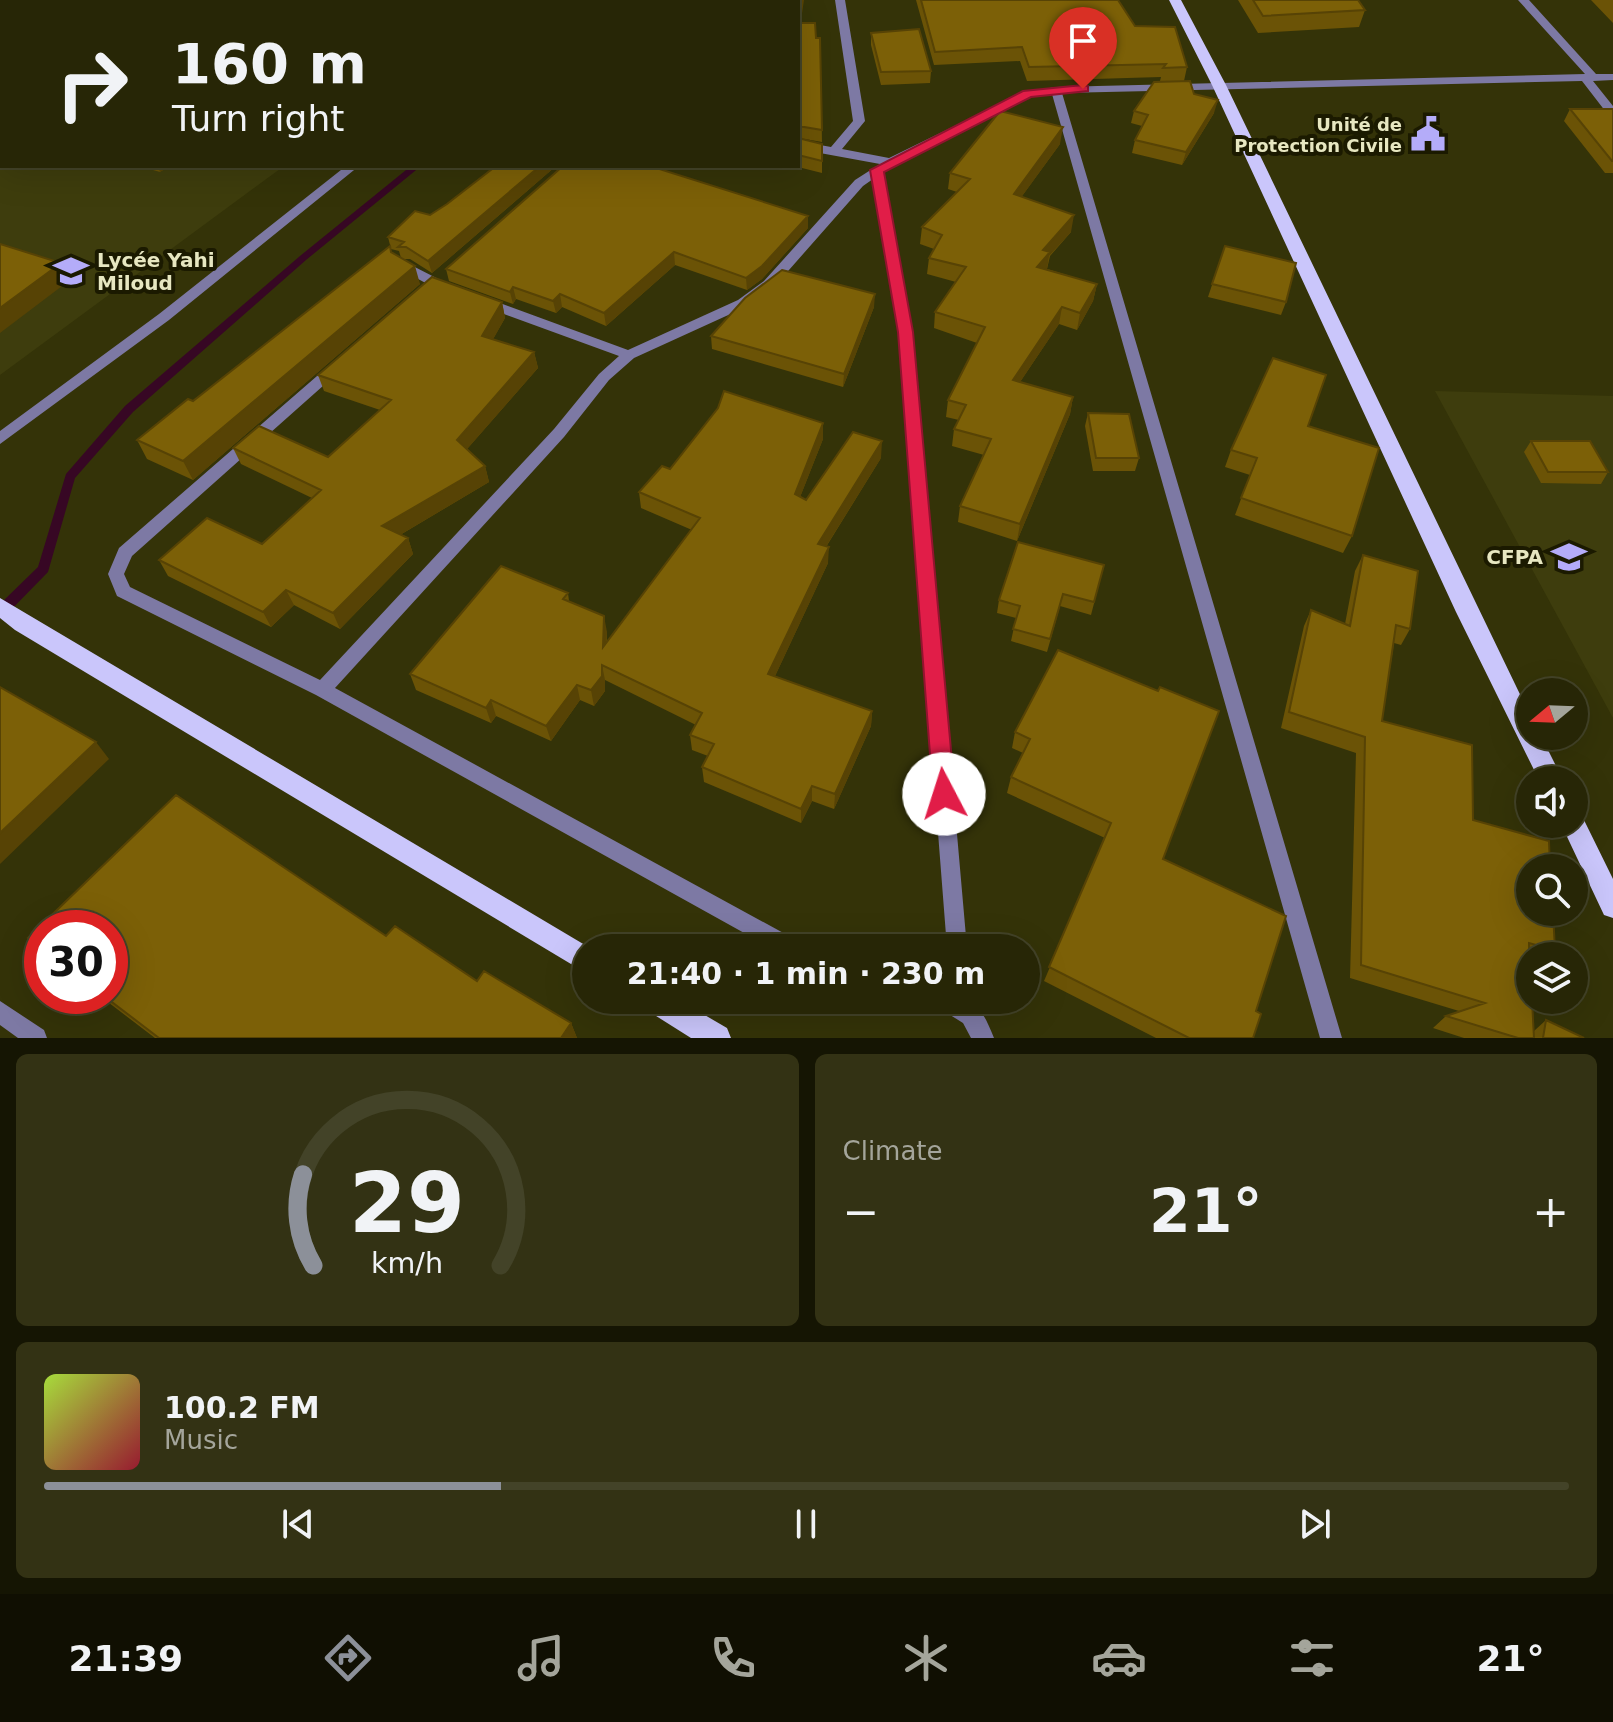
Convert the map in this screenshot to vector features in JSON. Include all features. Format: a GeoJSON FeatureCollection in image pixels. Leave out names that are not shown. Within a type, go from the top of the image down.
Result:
{"type":"FeatureCollection","features":[{"type":"Feature","properties":{"kind":"main road"},"geometry":{"type":"LineString","coordinates":[[1175,0],[1219,85],[1467,612],[1544,766]]}},
{"type":"Feature","properties":{"kind":"main road"},"geometry":{"type":"LineString","coordinates":[[0,606],[23,624],[572,952]]}},
{"type":"Feature","properties":{"kind":"main road"},"geometry":{"type":"LineString","coordinates":[[1580,838],[1613,906]]}},
{"type":"Feature","properties":{"kind":"main road"},"geometry":{"type":"LineString","coordinates":[[677,1014],[717,1038]]}},
{"type":"Feature","properties":{"kind":"street"},"geometry":{"type":"LineString","coordinates":[[834,151],[859,121],[840,0]]}},
{"type":"Feature","properties":{"kind":"street"},"geometry":{"type":"LineString","coordinates":[[1523,0],[1589,78],[1613,114]]}},
{"type":"Feature","properties":{"kind":"street"},"geometry":{"type":"LineString","coordinates":[[322,690],[559,433],[604,377],[629,355],[743,303],[769,284],[859,183],[884,166],[1028,94],[1056,90],[1219,85],[1613,77]]}},
{"type":"Feature","properties":{"kind":"street"},"geometry":{"type":"LineString","coordinates":[[1056,90],[1331,1038]]}},
{"type":"Feature","properties":{"kind":"street"},"geometry":{"type":"LineString","coordinates":[[800,145],[834,151],[884,166]]}},
{"type":"Feature","properties":{"kind":"street"},"geometry":{"type":"LineString","coordinates":[[884,166],[906,332],[956,934]]}},
{"type":"Feature","properties":{"kind":"street"},"geometry":{"type":"LineString","coordinates":[[0,439],[164,317],[350,168]]}},
{"type":"Feature","properties":{"kind":"street"},"geometry":{"type":"LineString","coordinates":[[403,265],[433,284],[629,355]]}},
{"type":"Feature","properties":{"kind":"street"},"geometry":{"type":"LineString","coordinates":[[349,356],[135,543],[118,563],[116,574],[123,591],[322,690],[766,934]]}},
{"type":"Feature","properties":{"kind":"street"},"geometry":{"type":"LineString","coordinates":[[0,1012],[36,1038]]}},
{"type":"Feature","properties":{"kind":"street"},"geometry":{"type":"LineString","coordinates":[[969,1014],[983,1038]]}},
{"type":"Feature","properties":{"kind":"shaded area","name":"Lycée Yahi Miloud"},"geometry":{"type":"Polygon","coordinates":[[[0,168],[281,168],[0,375],[0,168]]]}},
{"type":"Feature","properties":{"kind":"shaded area","name":"CFPA"},"geometry":{"type":"Polygon","coordinates":[[[1435,391],[1613,396],[1613,718],[1435,391]]]}},
{"type":"Feature","properties":{"kind":"building"},"geometry":{"type":"Polygon","coordinates":[[[921,0],[1118,0],[1135,26],[1175,27],[1187,67],[1163,68],[1166,64],[1029,67],[1022,47],[935,52],[921,0]]]}},
{"type":"Feature","properties":{"kind":"building"},"geometry":{"type":"Polygon","coordinates":[[[1253,0],[1358,0],[1365,10],[1263,16],[1253,0]]]}},
{"type":"Feature","properties":{"kind":"building"},"geometry":{"type":"Polygon","coordinates":[[[800,23],[815,23],[816,38],[820,38],[822,130],[800,126],[800,23]]]}},
{"type":"Feature","properties":{"kind":"building"},"geometry":{"type":"Polygon","coordinates":[[[919,29],[931,71],[881,72],[871,33],[919,29]]]}},
{"type":"Feature","properties":{"kind":"building"},"geometry":{"type":"Polygon","coordinates":[[[1190,81],[1194,94],[1218,100],[1186,152],[1135,140],[1148,115],[1134,111],[1154,82],[1190,81]]]}},
{"type":"Feature","properties":{"kind":"building"},"geometry":{"type":"Polygon","coordinates":[[[1570,109],[1613,109],[1613,161],[1612,161],[1570,109]]]}},
{"type":"Feature","properties":{"kind":"building"},"geometry":{"type":"Polygon","coordinates":[[[1000,111],[1063,127],[1014,194],[1074,215],[1043,250],[1050,252],[1037,267],[1097,284],[1080,313],[1062,307],[1013,380],[1073,397],[1020,524],[960,506],[991,439],[954,429],[966,405],[948,400],[985,327],[935,312],[966,267],[929,258],[942,235],[922,227],[970,179],[950,173],[1000,111]]]}},
{"type":"Feature","properties":{"kind":"building"},"geometry":{"type":"Polygon","coordinates":[[[800,138],[822,144],[822,161],[800,156],[800,138]]]}},
{"type":"Feature","properties":{"kind":"building"},"geometry":{"type":"Polygon","coordinates":[[[493,168],[538,168],[428,261],[406,247],[398,247],[404,242],[388,237],[415,211],[430,215],[493,168]]]}},
{"type":"Feature","properties":{"kind":"building"},"geometry":{"type":"Polygon","coordinates":[[[561,168],[656,168],[808,216],[762,266],[746,278],[674,252],[604,313],[560,294],[553,301],[513,287],[510,292],[446,269],[561,168]]]}},
{"type":"Feature","properties":{"kind":"building"},"geometry":{"type":"Polygon","coordinates":[[[0,244],[61,263],[0,308],[0,244]]]}},
{"type":"Feature","properties":{"kind":"building"},"geometry":{"type":"Polygon","coordinates":[[[390,246],[391,252],[415,266],[183,461],[137,440],[188,399],[193,401],[390,246]]]}},
{"type":"Feature","properties":{"kind":"building"},"geometry":{"type":"Polygon","coordinates":[[[1225,246],[1296,263],[1286,302],[1212,284],[1225,246]]]}},
{"type":"Feature","properties":{"kind":"building"},"geometry":{"type":"Polygon","coordinates":[[[782,270],[875,294],[844,374],[711,336],[745,298],[782,270]]]}},
{"type":"Feature","properties":{"kind":"building"},"geometry":{"type":"Polygon","coordinates":[[[432,277],[502,302],[482,336],[534,352],[457,440],[485,466],[382,526],[408,538],[333,613],[286,590],[263,612],[159,560],[207,518],[262,544],[321,490],[233,448],[259,426],[328,457],[391,400],[318,375],[432,277]]]}},
{"type":"Feature","properties":{"kind":"building"},"geometry":{"type":"Polygon","coordinates":[[[1273,358],[1326,375],[1308,426],[1379,448],[1352,536],[1241,498],[1257,458],[1231,450],[1273,358]]]}},
{"type":"Feature","properties":{"kind":"building"},"geometry":{"type":"Polygon","coordinates":[[[724,391],[823,423],[795,494],[806,500],[853,432],[882,441],[818,544],[829,547],[768,674],[872,711],[835,794],[812,786],[801,809],[702,767],[714,744],[690,735],[702,713],[602,665],[602,676],[591,690],[577,685],[546,726],[491,700],[486,708],[410,674],[501,566],[568,593],[563,599],[604,616],[603,647],[700,518],[639,492],[662,466],[670,469],[718,408],[724,391]]]}},
{"type":"Feature","properties":{"kind":"building"},"geometry":{"type":"Polygon","coordinates":[[[1088,413],[1129,414],[1139,458],[1096,458],[1088,413]]]}},
{"type":"Feature","properties":{"kind":"building"},"geometry":{"type":"Polygon","coordinates":[[[1531,441],[1590,441],[1608,472],[1548,472],[1531,441]]]}},
{"type":"Feature","properties":{"kind":"building"},"geometry":{"type":"Polygon","coordinates":[[[1018,542],[1104,565],[1094,602],[1063,594],[1050,639],[1013,629],[1020,606],[999,600],[1018,542]]]}},
{"type":"Feature","properties":{"kind":"building"},"geometry":{"type":"Polygon","coordinates":[[[1363,555],[1418,571],[1410,629],[1396,625],[1382,721],[1472,745],[1473,820],[1516,832],[1516,838],[1549,841],[1549,854],[1516,854],[1516,926],[1554,926],[1555,942],[1516,942],[1516,1014],[1533,1014],[1534,1038],[1518,1038],[1446,1016],[1485,1003],[1361,965],[1365,737],[1289,712],[1311,610],[1350,626],[1363,555]]]}},
{"type":"Feature","properties":{"kind":"building"},"geometry":{"type":"Polygon","coordinates":[[[1058,650],[1158,691],[1160,687],[1219,711],[1163,859],[1286,916],[1256,1011],[1261,1014],[1253,1038],[1189,1038],[1049,967],[1111,823],[1011,777],[1030,739],[1015,732],[1058,650]]]}},
{"type":"Feature","properties":{"kind":"building"},"geometry":{"type":"Polygon","coordinates":[[[0,687],[96,742],[0,833],[0,687]]]}},
{"type":"Feature","properties":{"kind":"building"},"geometry":{"type":"Polygon","coordinates":[[[176,795],[386,936],[395,926],[477,981],[484,971],[571,1023],[561,1038],[159,1038],[128,1014],[128,910],[57,910],[176,795]]]}},
{"type":"Feature","properties":{"kind":"building"},"geometry":{"type":"Polygon","coordinates":[[[1546,1020],[1584,1038],[1543,1038],[1546,1020]]]}},
{"type":"Feature","properties":{"kind":"waterway"},"geometry":{"type":"LineString","coordinates":[[0,612],[44,569],[70,477],[129,409],[303,258],[415,168]]}},
{"type":"Feature","properties":{"kind":"place","name":"Unité de Protection Civile"},"geometry":{"type":"Point","coordinates":[1428,134]}},
{"type":"Feature","properties":{"kind":"place","name":"Lycée Yahi Miloud"},"geometry":{"type":"Point","coordinates":[71,271]}},
{"type":"Feature","properties":{"kind":"place","name":"CFPA"},"geometry":{"type":"Point","coordinates":[1569,557]}},
{"type":"Feature","properties":{"kind":"route"},"geometry":{"type":"LineString","coordinates":[[944,794],[906,332],[877,170],[1028,94],[1083,89]]}}]}
